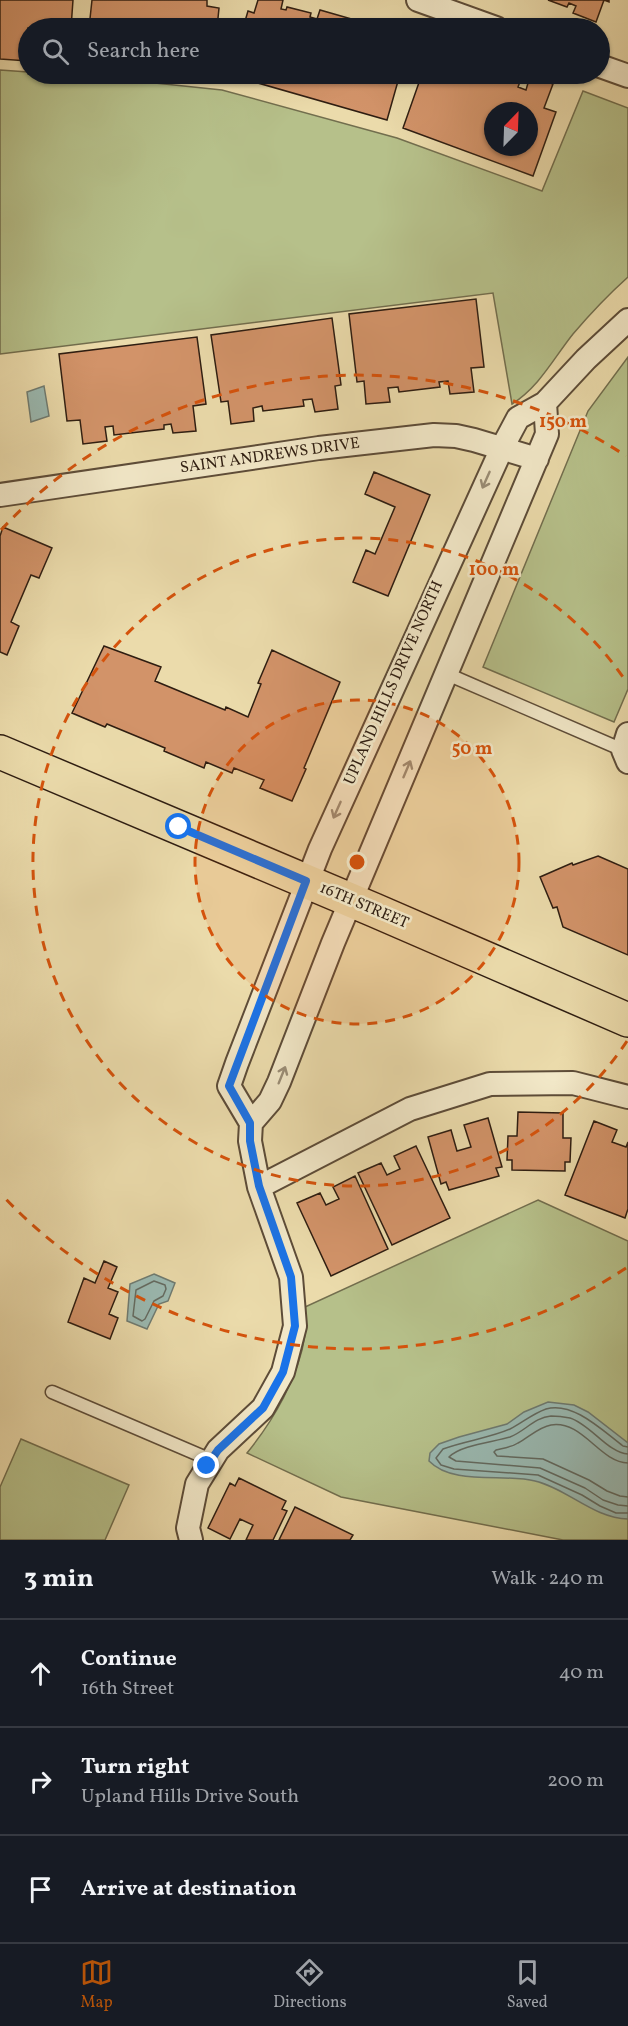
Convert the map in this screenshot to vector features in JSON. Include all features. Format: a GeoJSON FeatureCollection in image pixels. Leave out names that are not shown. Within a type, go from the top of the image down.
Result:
{"type":"FeatureCollection","features":[{"type":"Feature","properties":{"kind":"main road","name":"16TH STREET"},"geometry":{"type":"LineString","coordinates":[[0,752],[628,1020]]}},
{"type":"Feature","properties":{"kind":"street"},"geometry":{"type":"LineString","coordinates":[[418,0],[468,18]]}},
{"type":"Feature","properties":{"kind":"street"},"geometry":{"type":"LineString","coordinates":[[610,70],[628,76]]}},
{"type":"Feature","properties":{"kind":"street","name":"UPLAND HILLS DRIVE NORTH"},"geometry":{"type":"LineString","coordinates":[[250,1123],[229,1086],[306,881],[501,448],[518,418],[545,403],[628,320]]}},
{"type":"Feature","properties":{"kind":"street"},"geometry":{"type":"LineString","coordinates":[[191,1540],[188,1528],[190,1508],[197,1484],[218,1450],[263,1408],[283,1372],[295,1326],[291,1277],[259,1186],[250,1141],[250,1123],[270,1101],[279,1082],[351,900],[548,434],[545,403]]}},
{"type":"Feature","properties":{"kind":"street","name":"SAINT ANDREWS DRIVE"},"geometry":{"type":"LineString","coordinates":[[0,495],[319,448],[434,435],[456,436],[537,459]]}},
{"type":"Feature","properties":{"kind":"street"},"geometry":{"type":"LineString","coordinates":[[259,1186],[410,1109],[490,1084],[573,1083],[628,1097]]}},
{"type":"Feature","properties":{"kind":"lane"},"geometry":{"type":"LineString","coordinates":[[447,674],[626,749]]}},
{"type":"Feature","properties":{"kind":"lane"},"geometry":{"type":"LineString","coordinates":[[52,1392],[211,1460]]}},
{"type":"Feature","properties":{"kind":"green space"},"geometry":{"type":"Polygon","coordinates":[[[0,70],[18,71],[18,84],[164,84],[222,90],[397,138],[542,191],[583,91],[628,108],[628,277],[579,327],[531,389],[512,404],[493,293],[0,354],[0,70]]]}},
{"type":"Feature","properties":{"kind":"green space"},"geometry":{"type":"Polygon","coordinates":[[[628,357],[628,689],[614,722],[483,667],[588,411],[628,357]]]}},
{"type":"Feature","properties":{"kind":"green space"},"geometry":{"type":"Polygon","coordinates":[[[538,1200],[628,1241],[628,1540],[563,1540],[341,1497],[247,1453],[275,1413],[297,1367],[305,1335],[305,1307],[538,1200]]]}},
{"type":"Feature","properties":{"kind":"green space"},"geometry":{"type":"Polygon","coordinates":[[[21,1439],[129,1485],[105,1540],[0,1540],[0,1487],[21,1439]]]}},
{"type":"Feature","properties":{"kind":"water"},"geometry":{"type":"Polygon","coordinates":[[[44,386],[49,416],[31,422],[27,392],[44,386]]]}},
{"type":"Feature","properties":{"kind":"water"},"geometry":{"type":"Polygon","coordinates":[[[154,1274],[175,1283],[168,1301],[159,1304],[147,1329],[127,1321],[130,1284],[154,1274]]]}},
{"type":"Feature","properties":{"kind":"water"},"geometry":{"type":"Polygon","coordinates":[[[548,1402],[574,1405],[588,1412],[628,1443],[628,1519],[603,1514],[559,1490],[535,1481],[451,1474],[439,1469],[429,1461],[430,1453],[439,1444],[507,1424],[524,1412],[548,1402]]]}},
{"type":"Feature","properties":{"kind":"building"},"geometry":{"type":"Polygon","coordinates":[[[0,0],[73,0],[72,18],[18,18],[18,60],[0,59],[0,0]]]}},
{"type":"Feature","properties":{"kind":"building"},"geometry":{"type":"Polygon","coordinates":[[[92,0],[207,0],[207,6],[219,8],[218,18],[90,18],[92,0]]]}},
{"type":"Feature","properties":{"kind":"building"},"geometry":{"type":"Polygon","coordinates":[[[258,0],[283,0],[281,9],[286,10],[287,7],[311,13],[310,17],[314,18],[246,18],[248,11],[254,13],[258,0]]]}},
{"type":"Feature","properties":{"kind":"building"},"geometry":{"type":"Polygon","coordinates":[[[548,0],[604,0],[597,18],[586,18],[573,13],[576,6],[569,3],[567,7],[548,0]]]}},
{"type":"Feature","properties":{"kind":"building"},"geometry":{"type":"Polygon","coordinates":[[[320,10],[348,18],[317,18],[320,10]]]}},
{"type":"Feature","properties":{"kind":"building"},"geometry":{"type":"Polygon","coordinates":[[[261,84],[397,84],[387,120],[261,84]]]}},
{"type":"Feature","properties":{"kind":"building"},"geometry":{"type":"Polygon","coordinates":[[[418,84],[519,84],[518,87],[526,90],[528,84],[553,84],[544,108],[556,112],[533,176],[403,128],[418,84]]]}},
{"type":"Feature","properties":{"kind":"building"},"geometry":{"type":"Polygon","coordinates":[[[476,299],[484,367],[471,368],[474,392],[450,394],[448,381],[439,382],[440,387],[399,392],[398,387],[388,388],[390,402],[366,404],[364,381],[357,382],[349,314],[476,299]]]}},
{"type":"Feature","properties":{"kind":"building"},"geometry":{"type":"Polygon","coordinates":[[[332,318],[341,385],[335,386],[338,409],[315,412],[312,399],[303,400],[304,406],[263,411],[262,406],[253,408],[254,421],[231,424],[228,401],[221,402],[211,335],[332,318]]]}},
{"type":"Feature","properties":{"kind":"building"},"geometry":{"type":"Polygon","coordinates":[[[197,337],[206,404],[193,406],[196,431],[173,433],[171,424],[164,425],[164,429],[114,435],[113,426],[105,427],[107,441],[83,444],[80,420],[67,421],[59,354],[197,337]]]}},
{"type":"Feature","properties":{"kind":"building"},"geometry":{"type":"Polygon","coordinates":[[[374,472],[430,495],[388,596],[353,582],[366,550],[375,554],[395,507],[365,494],[374,472]]]}},
{"type":"Feature","properties":{"kind":"building"},"geometry":{"type":"Polygon","coordinates":[[[3,527],[52,548],[39,578],[31,575],[11,622],[19,626],[7,655],[0,652],[0,536],[3,527]]]}},
{"type":"Feature","properties":{"kind":"building"},"geometry":{"type":"Polygon","coordinates":[[[104,646],[161,667],[155,681],[248,717],[261,684],[258,683],[272,650],[340,682],[292,801],[260,788],[264,780],[234,768],[232,773],[206,762],[204,768],[164,751],[165,748],[107,724],[105,727],[72,713],[104,646]]]}},
{"type":"Feature","properties":{"kind":"building"},"geometry":{"type":"Polygon","coordinates":[[[598,856],[628,869],[628,955],[563,927],[557,907],[553,908],[540,877],[572,863],[573,865],[598,856]]]}},
{"type":"Feature","properties":{"kind":"building"},"geometry":{"type":"Polygon","coordinates":[[[518,1112],[563,1113],[563,1138],[571,1138],[570,1162],[565,1162],[565,1171],[512,1170],[512,1160],[507,1160],[508,1136],[517,1136],[518,1112]]]}},
{"type":"Feature","properties":{"kind":"building"},"geometry":{"type":"Polygon","coordinates":[[[488,1118],[502,1167],[496,1168],[499,1176],[449,1190],[446,1182],[441,1184],[428,1137],[451,1130],[457,1151],[471,1147],[464,1125],[488,1118]]]}},
{"type":"Feature","properties":{"kind":"building"},"geometry":{"type":"Polygon","coordinates":[[[594,1121],[617,1130],[612,1142],[626,1147],[628,1142],[628,1209],[625,1218],[565,1195],[594,1121]]]}},
{"type":"Feature","properties":{"kind":"building"},"geometry":{"type":"Polygon","coordinates":[[[416,1146],[450,1218],[392,1245],[358,1173],[381,1163],[387,1175],[400,1169],[394,1156],[416,1146]]]}},
{"type":"Feature","properties":{"kind":"building"},"geometry":{"type":"Polygon","coordinates":[[[355,1176],[388,1249],[331,1276],[297,1203],[320,1193],[326,1205],[339,1199],[333,1187],[355,1176]]]}},
{"type":"Feature","properties":{"kind":"building"},"geometry":{"type":"Polygon","coordinates":[[[104,1261],[117,1267],[108,1288],[118,1292],[109,1314],[118,1318],[110,1339],[68,1322],[84,1278],[95,1283],[104,1261]]]}},
{"type":"Feature","properties":{"kind":"building"},"geometry":{"type":"Polygon","coordinates":[[[239,1478],[286,1501],[282,1509],[287,1511],[273,1540],[246,1540],[253,1525],[240,1519],[230,1539],[208,1528],[230,1483],[235,1486],[239,1478]]]}},
{"type":"Feature","properties":{"kind":"building"},"geometry":{"type":"Polygon","coordinates":[[[295,1507],[353,1535],[350,1540],[279,1540],[295,1507]]]}},
{"type":"Feature","properties":{"kind":"route"},"geometry":{"type":"LineString","coordinates":[[179,827],[306,881],[229,1086],[250,1123],[250,1141],[259,1186],[291,1277],[295,1326],[283,1372],[263,1408],[218,1450],[207,1466]]}}]}
